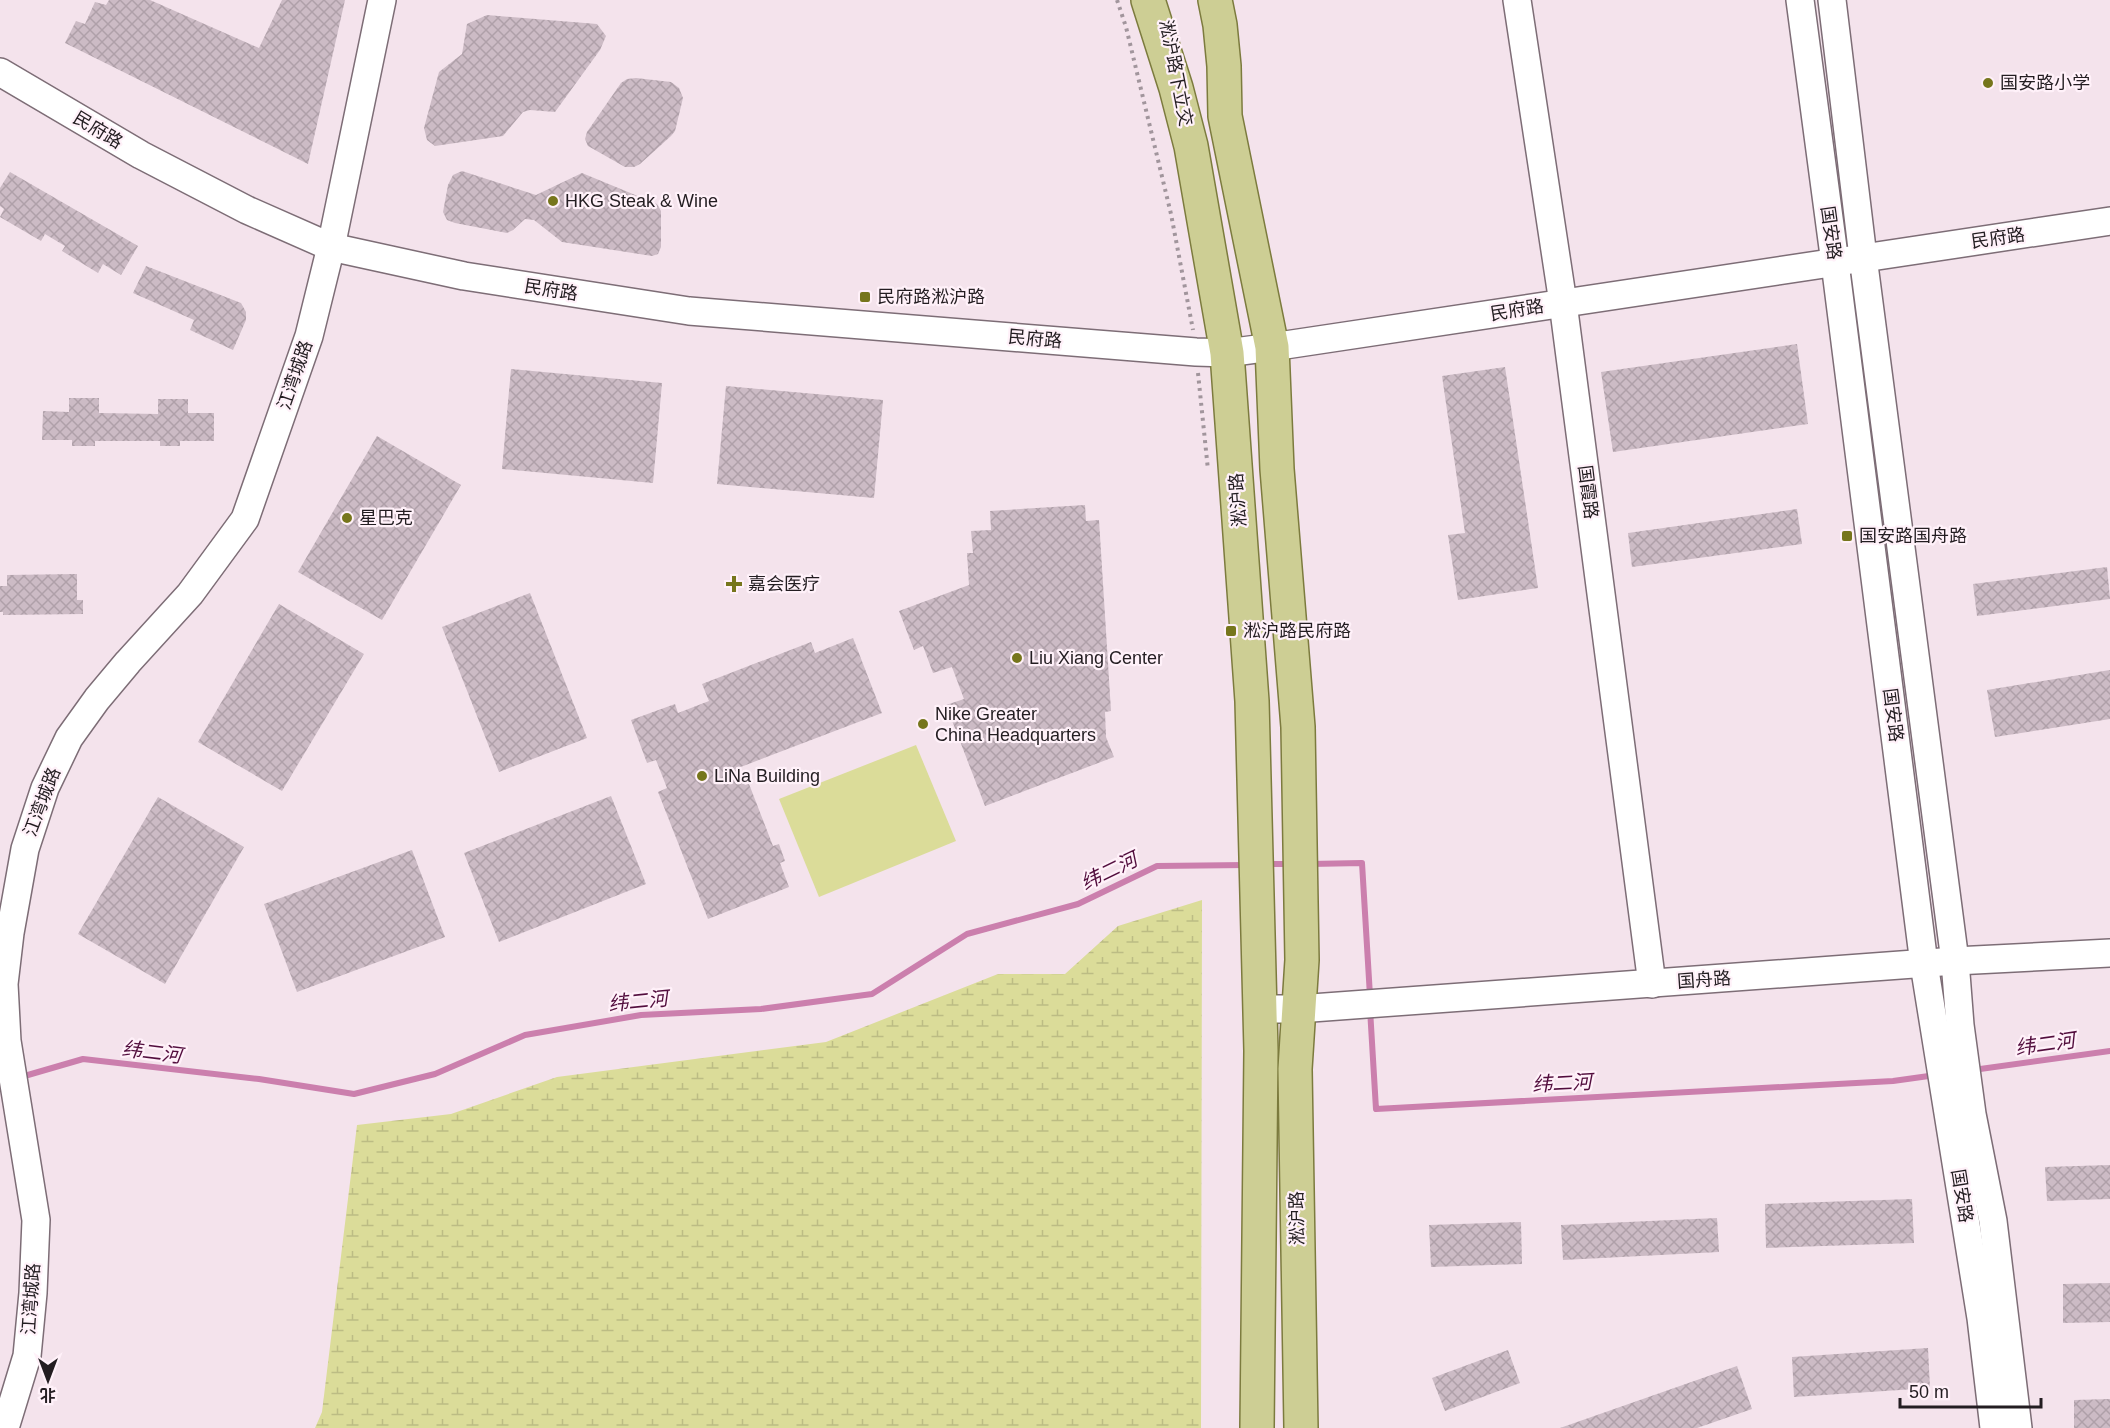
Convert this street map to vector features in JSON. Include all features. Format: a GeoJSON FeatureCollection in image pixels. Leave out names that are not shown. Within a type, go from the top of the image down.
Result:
{"type":"FeatureCollection","features":[{"type":"Feature","properties":{"kind":"main road","name":"淞沪路"},"geometry":{"type":"LineString","coordinates":[[1148,0],[1176,88],[1191,146],[1252,701],[1260,1010],[1257,1428]]}},
{"type":"Feature","properties":{"kind":"main road","name":"淞沪路下立交"},"geometry":{"type":"LineString","coordinates":[[1161,0],[1176,55],[1191,146]]}},
{"type":"Feature","properties":{"kind":"main road","name":"淞沪路下立交"},"geometry":{"type":"LineString","coordinates":[[1193,0],[1225,116]]}},
{"type":"Feature","properties":{"kind":"main road","name":"淞沪路"},"geometry":{"type":"LineString","coordinates":[[1215,0],[1224,66],[1225,116],[1272,347],[1277,469],[1298,727],[1302,960],[1295,1069],[1301,1428]]}},
{"type":"Feature","properties":{"kind":"street","name":"江湾城路"},"geometry":{"type":"LineString","coordinates":[[4,1428],[27,1356],[33,1293],[36,1220],[7,1041],[4,984],[10,933],[25,849],[45,788],[69,738],[97,699],[190,594],[245,519],[309,336],[332,247],[382,0]]}},
{"type":"Feature","properties":{"kind":"street","name":"国霞路"},"geometry":{"type":"LineString","coordinates":[[1517,0],[1563,303],[1652,984]]}},
{"type":"Feature","properties":{"kind":"street","name":"国安路"},"geometry":{"type":"LineString","coordinates":[[1800,0],[1924,964],[1948,1027],[1960,1114],[1994,1428]]}},
{"type":"Feature","properties":{"kind":"street","name":"国安路"},"geometry":{"type":"LineString","coordinates":[[1832,0],[1863,257],[1955,961],[1948,1027]]}},
{"type":"Feature","properties":{"kind":"street","name":"民府路"},"geometry":{"type":"LineString","coordinates":[[0,72],[141,155],[247,210],[332,247],[464,276],[689,311],[1212,352],[1272,347],[2110,221]]}},
{"type":"Feature","properties":{"kind":"street","name":"国舟路"},"geometry":{"type":"LineString","coordinates":[[1299,1009],[1955,961],[2110,953]]}},
{"type":"Feature","properties":{"kind":"street"},"geometry":{"type":"LineString","coordinates":[[1260,1010],[1299,1009]]}},
{"type":"Feature","properties":{"kind":"street","name":"国安路"},"geometry":{"type":"LineString","coordinates":[[1960,1114],[1993,1221],[2018,1428]]}},
{"type":"Feature","properties":{"kind":"path"},"geometry":{"type":"LineString","coordinates":[[1117,0],[1126,27],[1171,214],[1187,294],[1212,352],[1203,417]]}},
{"type":"Feature","properties":{"kind":"green space"},"geometry":{"type":"Polygon","coordinates":[[[916,745],[956,841],[819,897],[779,799],[916,745]]]}},
{"type":"Feature","properties":{"kind":"green space"},"geometry":{"type":"Polygon","coordinates":[[[1202,900],[1201,1428],[315,1428],[322,1412],[357,1125],[451,1114],[557,1077],[826,1042],[998,974],[1065,974],[1118,926],[1202,900]]]}},
{"type":"Feature","properties":{"kind":"building"},"geometry":{"type":"Polygon","coordinates":[[[109,0],[150,0],[259,48],[282,0],[345,0],[308,164],[65,43],[76,21],[85,24],[95,2],[106,5],[109,0]]]}},
{"type":"Feature","properties":{"kind":"building"},"geometry":{"type":"Polygon","coordinates":[[[487,15],[597,24],[606,36],[600,50],[555,112],[530,110],[523,112],[503,136],[435,146],[427,140],[424,128],[439,72],[462,54],[467,24],[487,15]]]}},
{"type":"Feature","properties":{"kind":"building"},"geometry":{"type":"Polygon","coordinates":[[[627,79],[671,82],[679,88],[683,98],[675,131],[671,136],[640,164],[625,167],[588,146],[585,139],[587,132],[621,83],[627,79]]]}},
{"type":"Feature","properties":{"kind":"building"},"geometry":{"type":"Polygon","coordinates":[[[462,171],[536,195],[582,173],[657,204],[661,211],[661,247],[658,254],[652,256],[562,242],[534,220],[525,219],[507,233],[447,220],[443,212],[448,185],[453,175],[462,171]]]}},
{"type":"Feature","properties":{"kind":"building"},"geometry":{"type":"Polygon","coordinates":[[[10,172],[138,246],[121,275],[103,264],[98,273],[62,251],[65,246],[45,234],[41,241],[0,217],[4,209],[0,206],[0,188],[10,172]]]}},
{"type":"Feature","properties":{"kind":"building"},"geometry":{"type":"Polygon","coordinates":[[[146,266],[241,303],[246,312],[246,320],[233,350],[190,330],[194,320],[133,293],[146,266]]]}},
{"type":"Feature","properties":{"kind":"building"},"geometry":{"type":"Polygon","coordinates":[[[1797,344],[1808,424],[1613,452],[1601,372],[1797,344]]]}},
{"type":"Feature","properties":{"kind":"building"},"geometry":{"type":"Polygon","coordinates":[[[1505,367],[1538,588],[1458,600],[1448,535],[1465,533],[1442,376],[1505,367]]]}},
{"type":"Feature","properties":{"kind":"building"},"geometry":{"type":"Polygon","coordinates":[[[511,369],[662,383],[653,483],[502,469],[511,369]]]}},
{"type":"Feature","properties":{"kind":"building"},"geometry":{"type":"Polygon","coordinates":[[[726,386],[883,400],[874,498],[717,484],[726,386]]]}},
{"type":"Feature","properties":{"kind":"building"},"geometry":{"type":"Polygon","coordinates":[[[69,398],[99,398],[99,413],[158,414],[158,399],[188,399],[188,413],[214,413],[214,441],[180,441],[180,446],[160,446],[160,441],[95,441],[95,446],[72,446],[72,440],[42,440],[43,411],[69,412],[69,398]]]}},
{"type":"Feature","properties":{"kind":"building"},"geometry":{"type":"Polygon","coordinates":[[[377,436],[461,485],[382,620],[298,572],[377,436]]]}},
{"type":"Feature","properties":{"kind":"building","name":"Liu Xiang Center"},"geometry":{"type":"Polygon","coordinates":[[[1085,505],[1086,521],[1099,520],[1111,711],[1105,712],[1106,737],[1114,757],[985,806],[946,705],[964,699],[952,667],[933,673],[923,646],[914,650],[899,611],[969,585],[967,553],[973,553],[971,531],[991,530],[990,511],[1085,505]]]}},
{"type":"Feature","properties":{"kind":"building"},"geometry":{"type":"Polygon","coordinates":[[[1797,509],[1802,544],[1632,567],[1628,533],[1797,509]]]}},
{"type":"Feature","properties":{"kind":"building"},"geometry":{"type":"Polygon","coordinates":[[[2107,567],[2110,599],[1977,616],[1973,584],[2107,567]]]}},
{"type":"Feature","properties":{"kind":"building"},"geometry":{"type":"Polygon","coordinates":[[[77,574],[77,600],[83,600],[83,614],[3,615],[3,612],[0,612],[0,586],[7,586],[7,575],[77,574]]]}},
{"type":"Feature","properties":{"kind":"building"},"geometry":{"type":"Polygon","coordinates":[[[530,593],[587,738],[499,772],[442,627],[530,593]]]}},
{"type":"Feature","properties":{"kind":"building"},"geometry":{"type":"Polygon","coordinates":[[[279,604],[364,654],[282,791],[198,742],[279,604]]]}},
{"type":"Feature","properties":{"kind":"building","name":"LiNa Building"},"geometry":{"type":"Polygon","coordinates":[[[853,638],[882,713],[738,768],[745,785],[749,784],[773,846],[779,844],[785,861],[780,863],[789,887],[708,919],[658,792],[667,788],[656,760],[647,763],[631,720],[675,704],[678,713],[709,701],[702,684],[811,642],[815,653],[853,638]]]}},
{"type":"Feature","properties":{"kind":"building"},"geometry":{"type":"Polygon","coordinates":[[[2110,670],[2110,719],[1995,737],[1987,690],[2110,670]]]}},
{"type":"Feature","properties":{"kind":"building"},"geometry":{"type":"Polygon","coordinates":[[[611,796],[646,884],[499,942],[464,853],[611,796]]]}},
{"type":"Feature","properties":{"kind":"building"},"geometry":{"type":"Polygon","coordinates":[[[158,797],[244,847],[165,984],[78,934],[158,797]]]}},
{"type":"Feature","properties":{"kind":"building"},"geometry":{"type":"Polygon","coordinates":[[[412,850],[445,937],[297,992],[264,904],[412,850]]]}},
{"type":"Feature","properties":{"kind":"building"},"geometry":{"type":"Polygon","coordinates":[[[2110,1165],[2110,1199],[2047,1201],[2045,1167],[2110,1165]]]}},
{"type":"Feature","properties":{"kind":"building"},"geometry":{"type":"Polygon","coordinates":[[[1912,1199],[1914,1243],[1766,1248],[1765,1204],[1912,1199]]]}},
{"type":"Feature","properties":{"kind":"building"},"geometry":{"type":"Polygon","coordinates":[[[1717,1218],[1719,1252],[1563,1260],[1561,1225],[1717,1218]]]}},
{"type":"Feature","properties":{"kind":"building"},"geometry":{"type":"Polygon","coordinates":[[[1521,1222],[1522,1264],[1431,1267],[1429,1225],[1521,1222]]]}},
{"type":"Feature","properties":{"kind":"building"},"geometry":{"type":"Polygon","coordinates":[[[2110,1283],[2110,1322],[2063,1323],[2063,1284],[2110,1283]]]}},
{"type":"Feature","properties":{"kind":"building"},"geometry":{"type":"Polygon","coordinates":[[[1928,1348],[1930,1388],[1794,1397],[1792,1357],[1928,1348]]]}},
{"type":"Feature","properties":{"kind":"building"},"geometry":{"type":"Polygon","coordinates":[[[1508,1350],[1520,1383],[1445,1411],[1432,1378],[1508,1350]]]}},
{"type":"Feature","properties":{"kind":"building"},"geometry":{"type":"Polygon","coordinates":[[[1737,1366],[1752,1409],[1697,1428],[1560,1428],[1737,1366]]]}},
{"type":"Feature","properties":{"kind":"building"},"geometry":{"type":"Polygon","coordinates":[[[2110,1399],[2110,1428],[2074,1428],[2074,1400],[2110,1399]]]}},
{"type":"Feature","properties":{"kind":"waterway","name":"纬二河"},"geometry":{"type":"LineString","coordinates":[[1310,864],[1362,863],[1370,996]]}},
{"type":"Feature","properties":{"kind":"waterway","name":"纬二河"},"geometry":{"type":"LineString","coordinates":[[1265,864],[1291,864]]}},
{"type":"Feature","properties":{"kind":"waterway","name":"纬二河"},"geometry":{"type":"LineString","coordinates":[[21,1077],[83,1059],[259,1079],[354,1094],[435,1074],[525,1035],[641,1015],[761,1009],[872,994],[967,934],[1078,904],[1157,866],[1246,865]]}},
{"type":"Feature","properties":{"kind":"waterway","name":"纬二河"},"geometry":{"type":"LineString","coordinates":[[1370,1009],[1376,1109],[1893,1081],[1936,1075]]}},
{"type":"Feature","properties":{"kind":"waterway","name":"纬二河"},"geometry":{"type":"LineString","coordinates":[[1973,1070],[2110,1051]]}},
{"type":"Feature","properties":{"kind":"place","name":"国安路小学"},"geometry":{"type":"Point","coordinates":[1988,83]}},
{"type":"Feature","properties":{"kind":"place","name":"HKG Steak & Wine"},"geometry":{"type":"Point","coordinates":[553,201]}},
{"type":"Feature","properties":{"kind":"place","name":"民府路淞沪路"},"geometry":{"type":"Point","coordinates":[865,297]}},
{"type":"Feature","properties":{"kind":"place","name":"星巴克"},"geometry":{"type":"Point","coordinates":[347,518]}},
{"type":"Feature","properties":{"kind":"place","name":"国安路国舟路"},"geometry":{"type":"Point","coordinates":[1847,536]}},
{"type":"Feature","properties":{"kind":"place","name":"嘉会医疗"},"geometry":{"type":"Point","coordinates":[734,584]}},
{"type":"Feature","properties":{"kind":"place","name":"淞沪路民府路"},"geometry":{"type":"Point","coordinates":[1231,631]}},
{"type":"Feature","properties":{"kind":"place","name":"Liu Xiang Center"},"geometry":{"type":"Point","coordinates":[1017,658]}},
{"type":"Feature","properties":{"kind":"place","name":"Nike Greater China Headquarters"},"geometry":{"type":"Point","coordinates":[923,724]}},
{"type":"Feature","properties":{"kind":"place","name":"LiNa Building"},"geometry":{"type":"Point","coordinates":[702,776]}}]}
